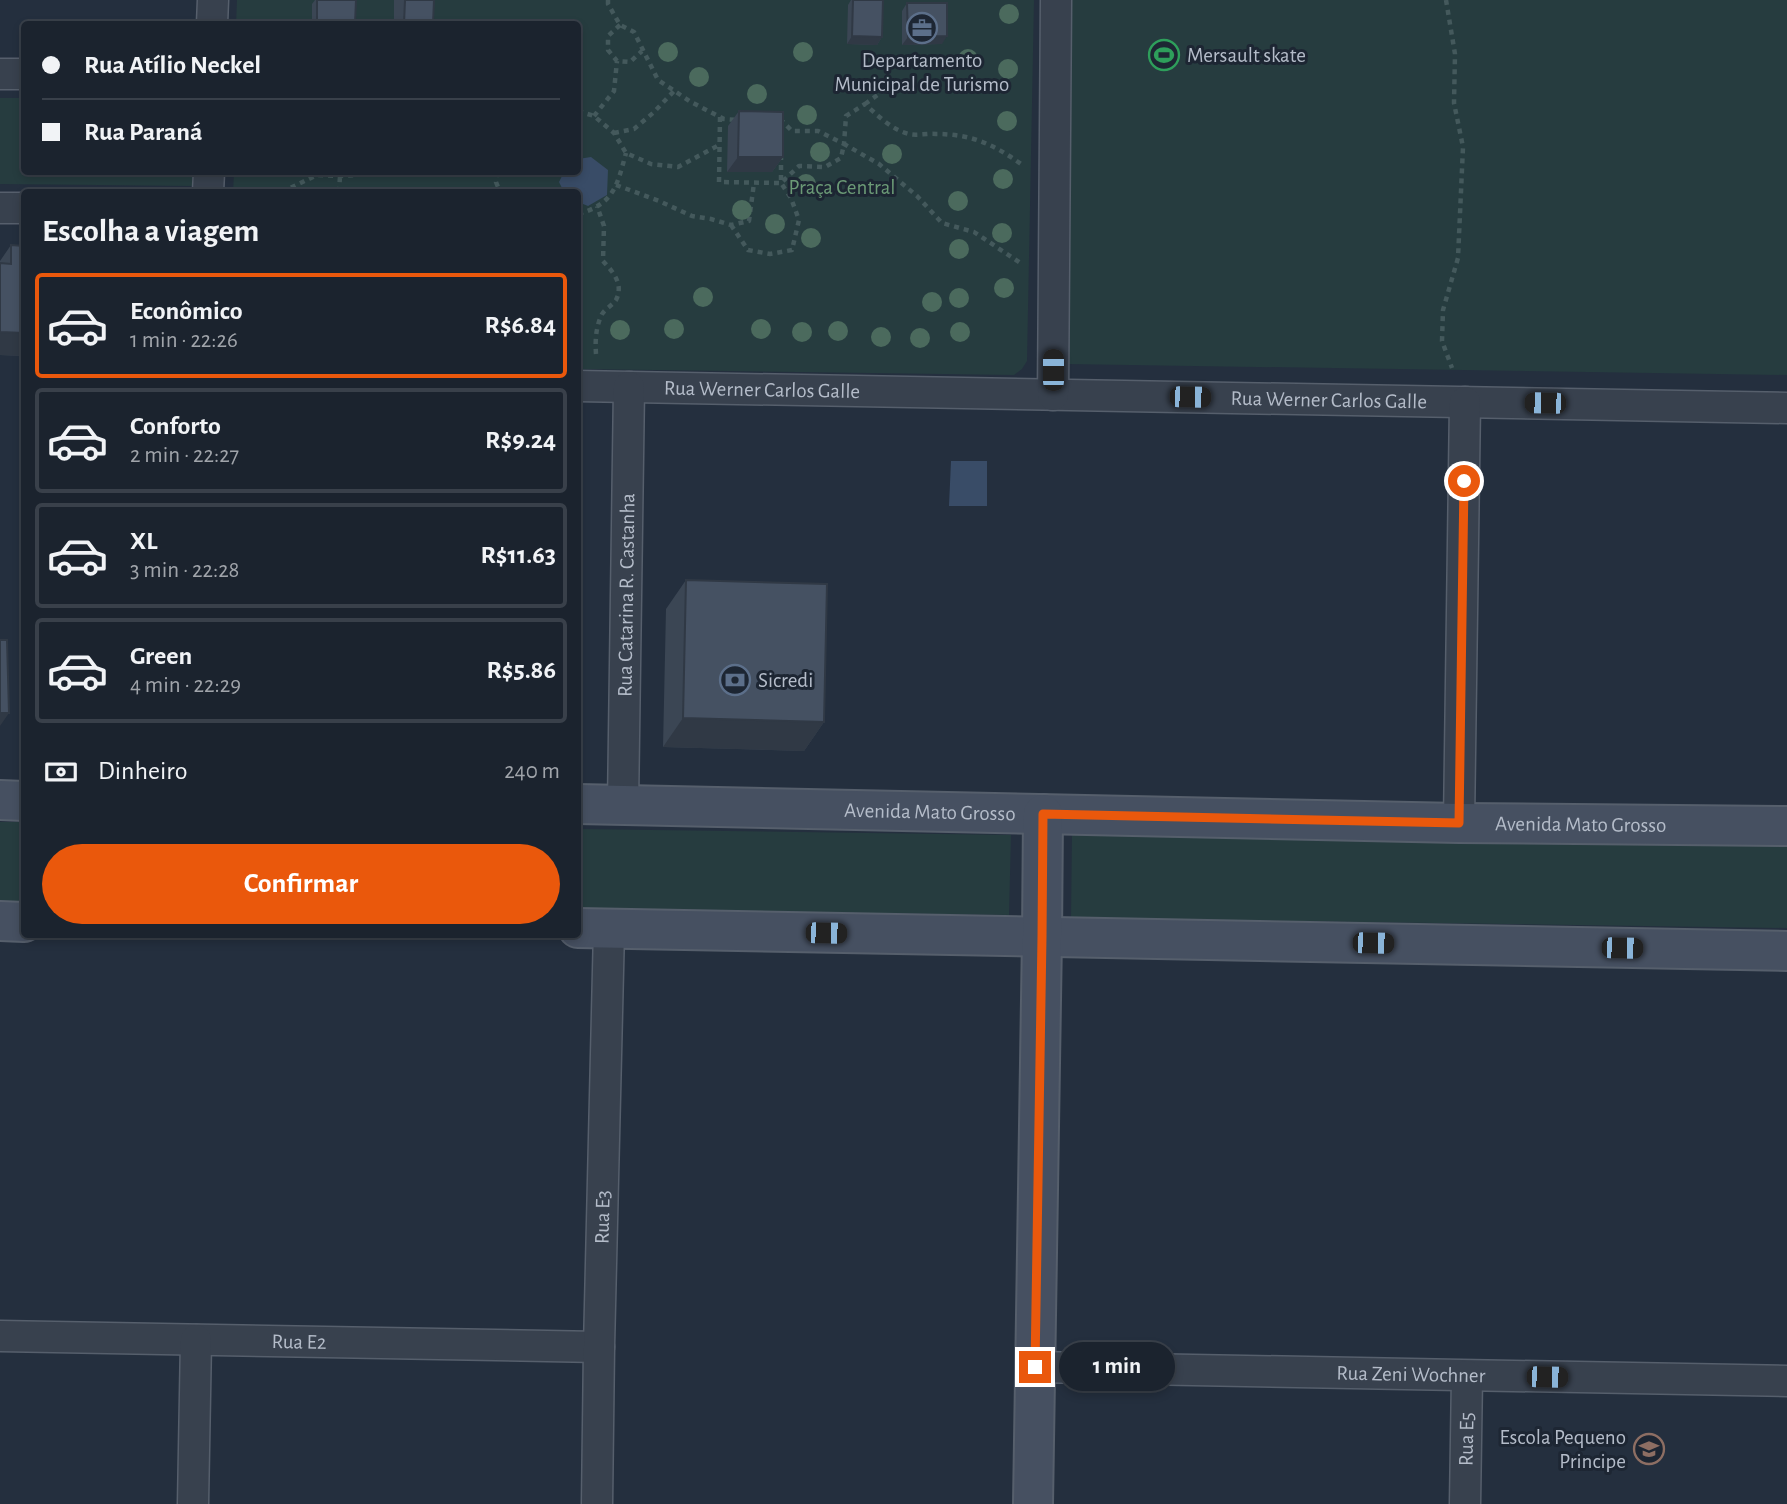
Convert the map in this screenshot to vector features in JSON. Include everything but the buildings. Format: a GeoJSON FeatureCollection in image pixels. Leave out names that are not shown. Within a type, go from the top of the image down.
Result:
{"type":"FeatureCollection","features":[{"type":"Feature","properties":{"kind":"street"},"geometry":{"type":"LineString","coordinates":[[212,21],[213,0]]}},
{"type":"Feature","properties":{"kind":"street"},"geometry":{"type":"LineString","coordinates":[[1053,395],[1056,0]]}},
{"type":"Feature","properties":{"kind":"street"},"geometry":{"type":"LineString","coordinates":[[0,74],[21,74]]}},
{"type":"Feature","properties":{"kind":"street"},"geometry":{"type":"LineString","coordinates":[[0,208],[21,208]]}},
{"type":"Feature","properties":{"kind":"street","name":"Rua Werner Carlos Galle"},"geometry":{"type":"LineString","coordinates":[[587,386],[1787,408]]}},
{"type":"Feature","properties":{"kind":"street","name":"Rua Catarina R. Castanha"},"geometry":{"type":"LineString","coordinates":[[623,805],[629,387]]}},
{"type":"Feature","properties":{"kind":"street"},"geometry":{"type":"LineString","coordinates":[[1459,823],[1465,402]]}},
{"type":"Feature","properties":{"kind":"street"},"geometry":{"type":"LineString","coordinates":[[0,800],[21,800]]}},
{"type":"Feature","properties":{"kind":"street","name":"Avenida Mato Grosso"},"geometry":{"type":"LineString","coordinates":[[581,804],[1459,823],[1787,826]]}},
{"type":"Feature","properties":{"kind":"street"},"geometry":{"type":"LineString","coordinates":[[1033,1504],[1043,814]]}},
{"type":"Feature","properties":{"kind":"street"},"geometry":{"type":"LineString","coordinates":[[0,921],[21,922]]}},
{"type":"Feature","properties":{"kind":"street"},"geometry":{"type":"LineString","coordinates":[[593,928],[1787,951]]}},
{"type":"Feature","properties":{"kind":"street","name":"Rua E3"},"geometry":{"type":"LineString","coordinates":[[593,928],[597,1504]]}},
{"type":"Feature","properties":{"kind":"street","name":"Rua E2"},"geometry":{"type":"LineString","coordinates":[[0,1336],[598,1347]]}},
{"type":"Feature","properties":{"kind":"street"},"geometry":{"type":"LineString","coordinates":[[193,1504],[196,1340]]}},
{"type":"Feature","properties":{"kind":"street","name":"Rua Zeni Wochner"},"geometry":{"type":"LineString","coordinates":[[1035,1367],[1787,1381]]}},
{"type":"Feature","properties":{"kind":"street","name":"Rua E5"},"geometry":{"type":"LineString","coordinates":[[1465,1504],[1467,1376]]}},
{"type":"Feature","properties":{"kind":"path"},"geometry":{"type":"LineString","coordinates":[[608,0],[620,25],[634,32],[658,80],[724,119],[746,120]]}},
{"type":"Feature","properties":{"kind":"path"},"geometry":{"type":"LineString","coordinates":[[1446,0],[1455,54],[1454,103],[1463,147],[1458,258],[1443,310],[1442,341],[1465,402]]}},
{"type":"Feature","properties":{"kind":"path"},"geometry":{"type":"LineString","coordinates":[[594,116],[614,91],[617,61],[608,50],[608,36],[620,25]]}},
{"type":"Feature","properties":{"kind":"path"},"geometry":{"type":"LineString","coordinates":[[617,61],[630,62],[642,51]]}},
{"type":"Feature","properties":{"kind":"path"},"geometry":{"type":"LineString","coordinates":[[720,117],[719,182],[781,183],[799,166],[825,167],[841,158],[846,116],[893,84]]}},
{"type":"Feature","properties":{"kind":"path"},"geometry":{"type":"LineString","coordinates":[[614,133],[634,130],[674,91]]}},
{"type":"Feature","properties":{"kind":"path"},"geometry":{"type":"LineString","coordinates":[[865,104],[887,123],[909,134],[972,137],[1003,151],[1030,170],[1055,172]]}},
{"type":"Feature","properties":{"kind":"path"},"geometry":{"type":"LineString","coordinates":[[581,112],[594,116],[614,133],[626,153],[652,164],[678,167],[719,144]]}},
{"type":"Feature","properties":{"kind":"path"},"geometry":{"type":"LineString","coordinates":[[770,121],[782,121],[792,131],[818,131],[844,144],[879,164],[917,196],[942,223],[974,232],[1028,268],[1054,269]]}},
{"type":"Feature","properties":{"kind":"path"},"geometry":{"type":"LineString","coordinates":[[782,121],[782,134]]}},
{"type":"Feature","properties":{"kind":"path"},"geometry":{"type":"LineString","coordinates":[[731,226],[748,250],[770,254],[792,250],[799,219],[791,198],[781,183],[782,146]]}},
{"type":"Feature","properties":{"kind":"path"},"geometry":{"type":"LineString","coordinates":[[581,213],[608,200],[616,185],[626,153]]}},
{"type":"Feature","properties":{"kind":"path"},"geometry":{"type":"LineString","coordinates":[[287,189],[312,175]]}},
{"type":"Feature","properties":{"kind":"path"},"geometry":{"type":"LineString","coordinates":[[332,175],[350,175]]}},
{"type":"Feature","properties":{"kind":"path"},"geometry":{"type":"LineString","coordinates":[[339,189],[340,176]]}},
{"type":"Feature","properties":{"kind":"path"},"geometry":{"type":"LineString","coordinates":[[616,185],[692,216],[731,226],[749,221],[754,183]]}},
{"type":"Feature","properties":{"kind":"path"},"geometry":{"type":"LineString","coordinates":[[587,386],[602,313],[616,300],[620,286],[603,261],[604,226],[597,206]]}},
{"type":"Feature","properties":{"kind":"green space","name":"Praça Central"},"geometry":{"type":"Polygon","coordinates":[[[237,0],[1034,0],[1027,361],[1014,375],[581,369],[581,189],[233,189],[234,175],[581,175],[581,21],[236,21],[237,0]]]}},
{"type":"Feature","properties":{"kind":"green space"},"geometry":{"type":"Polygon","coordinates":[[[1072,0],[1787,0],[1787,375],[1066,364],[1072,0]]]}},
{"type":"Feature","properties":{"kind":"green space"},"geometry":{"type":"Polygon","coordinates":[[[0,98],[21,98],[21,175],[193,175],[193,186],[0,184],[0,98]]]}},
{"type":"Feature","properties":{"kind":"green space"},"geometry":{"type":"Polygon","coordinates":[[[0,822],[21,822],[21,902],[0,902],[0,822]]]}},
{"type":"Feature","properties":{"kind":"green space"},"geometry":{"type":"Polygon","coordinates":[[[581,829],[1011,835],[1009,915],[581,909],[581,829]]]}},
{"type":"Feature","properties":{"kind":"green space"},"geometry":{"type":"Polygon","coordinates":[[[1072,834],[1787,844],[1787,928],[1071,918],[1072,834]]]}},
{"type":"Feature","properties":{"kind":"water"},"geometry":{"type":"Polygon","coordinates":[[[591,157],[608,170],[607,195],[588,206],[581,203],[581,189],[562,189],[559,182],[562,175],[581,175],[581,159],[591,157]]]}},
{"type":"Feature","properties":{"kind":"water"},"geometry":{"type":"Polygon","coordinates":[[[951,461],[987,461],[987,506],[949,506],[951,461]]]}},
{"type":"Feature","properties":{"kind":"place","name":"Departamento Municipal de Turismo"},"geometry":{"type":"Point","coordinates":[922,28]}},
{"type":"Feature","properties":{"kind":"place","name":"Mersault skate"},"geometry":{"type":"Point","coordinates":[1164,55]}},
{"type":"Feature","properties":{"kind":"place","name":"Sicredi"},"geometry":{"type":"Point","coordinates":[735,680]}},
{"type":"Feature","properties":{"kind":"place","name":"Escola Pequeno Principe"},"geometry":{"type":"Point","coordinates":[1649,1449]}},
{"type":"Feature","properties":{"kind":"route"},"geometry":{"type":"LineString","coordinates":[[1035,1367],[1043,814],[1459,823],[1464,481]]}}]}
